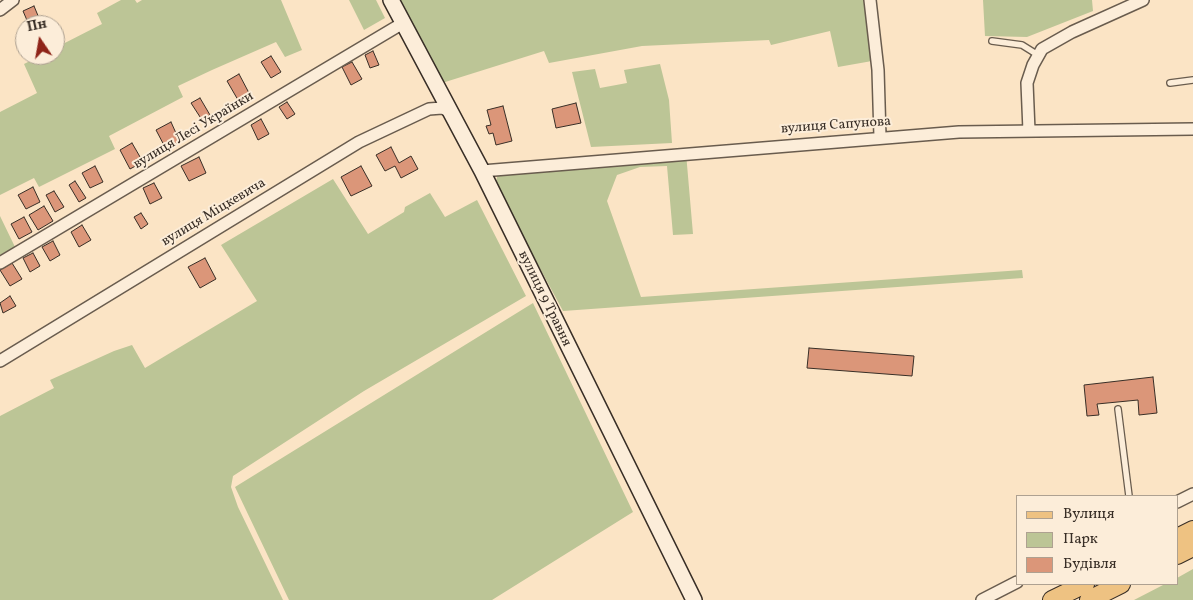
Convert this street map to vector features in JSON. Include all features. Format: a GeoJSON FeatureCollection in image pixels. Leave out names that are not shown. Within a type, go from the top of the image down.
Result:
{"type":"FeatureCollection","features":[{"type":"Feature","properties":{"kind":"main road"},"geometry":{"type":"LineString","coordinates":[[1178,538],[1193,530]]}},
{"type":"Feature","properties":{"kind":"main road"},"geometry":{"type":"LineString","coordinates":[[1178,555],[1193,547]]}},
{"type":"Feature","properties":{"kind":"main road"},"geometry":{"type":"LineString","coordinates":[[1052,600],[1083,585]]}},
{"type":"Feature","properties":{"kind":"main road"},"geometry":{"type":"LineString","coordinates":[[1089,600],[1119,585]]}},
{"type":"Feature","properties":{"kind":"street"},"geometry":{"type":"LineString","coordinates":[[0,10],[13,0]]}},
{"type":"Feature","properties":{"kind":"street","name":"вулиця 9 Травня"},"geometry":{"type":"LineString","coordinates":[[391,0],[482,171],[694,600]]}},
{"type":"Feature","properties":{"kind":"street"},"geometry":{"type":"LineString","coordinates":[[870,0],[878,70],[880,138]]}},
{"type":"Feature","properties":{"kind":"street"},"geometry":{"type":"LineString","coordinates":[[1028,131],[1027,83],[1042,49],[1052,42],[1143,0]]}},
{"type":"Feature","properties":{"kind":"street","name":"вулиця Лесі Українки"},"geometry":{"type":"LineString","coordinates":[[0,263],[403,23]]}},
{"type":"Feature","properties":{"kind":"street","name":"вулиця Міцкевича"},"geometry":{"type":"LineString","coordinates":[[0,361],[360,142],[409,117],[429,110],[442,108],[450,111]]}},
{"type":"Feature","properties":{"kind":"street","name":"вулиця Сапунова"},"geometry":{"type":"LineString","coordinates":[[482,171],[880,138],[1028,131],[1193,129]]}},
{"type":"Feature","properties":{"kind":"street"},"geometry":{"type":"LineString","coordinates":[[1178,502],[1193,494]]}},
{"type":"Feature","properties":{"kind":"street"},"geometry":{"type":"LineString","coordinates":[[982,600],[1016,583]]}},
{"type":"Feature","properties":{"kind":"lane"},"geometry":{"type":"LineString","coordinates":[[992,41],[1022,45],[1038,55]]}},
{"type":"Feature","properties":{"kind":"lane"},"geometry":{"type":"LineString","coordinates":[[1170,83],[1193,80]]}},
{"type":"Feature","properties":{"kind":"lane"},"geometry":{"type":"LineString","coordinates":[[1118,409],[1129,495]]}},
{"type":"Feature","properties":{"kind":"green space"},"geometry":{"type":"Polygon","coordinates":[[[121,0],[135,0],[137,3],[142,0],[281,0],[302,50],[285,57],[276,42],[178,86],[183,97],[109,136],[115,149],[39,187],[34,178],[0,195],[0,112],[37,93],[24,65],[65,65],[65,43],[102,24],[97,13],[121,0]]]}},
{"type":"Feature","properties":{"kind":"green space"},"geometry":{"type":"Polygon","coordinates":[[[349,0],[376,0],[385,18],[364,30],[349,0]]]}},
{"type":"Feature","properties":{"kind":"green space"},"geometry":{"type":"Polygon","coordinates":[[[399,0],[864,0],[872,61],[838,67],[830,31],[771,45],[769,40],[642,46],[549,63],[544,51],[442,83],[399,0]]]}},
{"type":"Feature","properties":{"kind":"green space"},"geometry":{"type":"Polygon","coordinates":[[[983,0],[1092,0],[1093,11],[1027,37],[985,36],[983,0]]]}},
{"type":"Feature","properties":{"kind":"green space"},"geometry":{"type":"Polygon","coordinates":[[[660,64],[669,100],[672,143],[591,147],[572,72],[595,69],[600,88],[627,83],[624,70],[660,64]]]}},
{"type":"Feature","properties":{"kind":"green space"},"geometry":{"type":"Polygon","coordinates":[[[686,153],[693,234],[673,235],[667,166],[640,167],[617,175],[607,201],[641,297],[1022,270],[1023,278],[563,311],[495,185],[499,170],[686,153]]]}},
{"type":"Feature","properties":{"kind":"green space"},"geometry":{"type":"Polygon","coordinates":[[[333,179],[368,234],[404,212],[405,207],[430,193],[445,217],[477,200],[526,296],[364,391],[233,476],[231,487],[238,507],[283,600],[0,600],[0,416],[54,388],[50,380],[114,351],[132,345],[145,368],[257,301],[221,245],[333,179]]]}},
{"type":"Feature","properties":{"kind":"green space"},"geometry":{"type":"Polygon","coordinates":[[[0,216],[15,247],[0,255],[0,216]]]}},
{"type":"Feature","properties":{"kind":"green space"},"geometry":{"type":"Polygon","coordinates":[[[533,303],[633,512],[492,600],[289,600],[235,487],[533,303]]]}},
{"type":"Feature","properties":{"kind":"green space"},"geometry":{"type":"Polygon","coordinates":[[[1193,569],[1193,600],[1134,600],[1163,585],[1178,585],[1178,577],[1193,569]]]}},
{"type":"Feature","properties":{"kind":"building"},"geometry":{"type":"Polygon","coordinates":[[[34,6],[38,15],[25,15],[23,11],[34,6]]]}},
{"type":"Feature","properties":{"kind":"building"},"geometry":{"type":"Polygon","coordinates":[[[373,51],[379,65],[370,68],[365,55],[373,51]]]}},
{"type":"Feature","properties":{"kind":"building"},"geometry":{"type":"Polygon","coordinates":[[[271,56],[281,72],[271,78],[261,62],[271,56]]]}},
{"type":"Feature","properties":{"kind":"building"},"geometry":{"type":"Polygon","coordinates":[[[352,62],[362,79],[351,85],[342,67],[352,62]]]}},
{"type":"Feature","properties":{"kind":"building"},"geometry":{"type":"Polygon","coordinates":[[[239,74],[249,93],[238,100],[227,81],[239,74]]]}},
{"type":"Feature","properties":{"kind":"building"},"geometry":{"type":"Polygon","coordinates":[[[200,98],[210,115],[202,120],[191,103],[200,98]]]}},
{"type":"Feature","properties":{"kind":"building"},"geometry":{"type":"Polygon","coordinates":[[[287,102],[295,114],[287,119],[279,107],[287,102]]]}},
{"type":"Feature","properties":{"kind":"building"},"geometry":{"type":"Polygon","coordinates":[[[576,103],[581,123],[556,128],[552,109],[576,103]]]}},
{"type":"Feature","properties":{"kind":"building"},"geometry":{"type":"Polygon","coordinates":[[[503,106],[512,141],[496,145],[493,133],[489,134],[486,126],[491,125],[487,110],[503,106]]]}},
{"type":"Feature","properties":{"kind":"building"},"geometry":{"type":"Polygon","coordinates":[[[261,119],[269,134],[258,140],[251,125],[261,119]]]}},
{"type":"Feature","properties":{"kind":"building"},"geometry":{"type":"Polygon","coordinates":[[[171,122],[180,142],[166,149],[156,130],[171,122]]]}},
{"type":"Feature","properties":{"kind":"building"},"geometry":{"type":"Polygon","coordinates":[[[132,143],[143,162],[130,169],[120,150],[132,143]]]}},
{"type":"Feature","properties":{"kind":"building"},"geometry":{"type":"Polygon","coordinates":[[[391,147],[399,163],[411,156],[418,169],[401,178],[395,166],[385,171],[376,155],[391,147]]]}},
{"type":"Feature","properties":{"kind":"building"},"geometry":{"type":"Polygon","coordinates":[[[199,157],[206,173],[189,181],[181,166],[199,157]]]}},
{"type":"Feature","properties":{"kind":"building"},"geometry":{"type":"Polygon","coordinates":[[[95,166],[103,182],[90,188],[82,173],[95,166]]]}},
{"type":"Feature","properties":{"kind":"building"},"geometry":{"type":"Polygon","coordinates":[[[361,166],[372,186],[351,196],[341,177],[361,166]]]}},
{"type":"Feature","properties":{"kind":"building"},"geometry":{"type":"Polygon","coordinates":[[[75,181],[86,198],[79,202],[69,185],[75,181]]]}},
{"type":"Feature","properties":{"kind":"building"},"geometry":{"type":"Polygon","coordinates":[[[154,183],[162,198],[150,204],[143,188],[154,183]]]}},
{"type":"Feature","properties":{"kind":"building"},"geometry":{"type":"Polygon","coordinates":[[[33,187],[40,202],[26,209],[18,195],[33,187]]]}},
{"type":"Feature","properties":{"kind":"building"},"geometry":{"type":"Polygon","coordinates":[[[54,191],[64,207],[55,212],[46,195],[54,191]]]}},
{"type":"Feature","properties":{"kind":"building"},"geometry":{"type":"Polygon","coordinates":[[[44,206],[53,221],[38,230],[29,215],[44,206]]]}},
{"type":"Feature","properties":{"kind":"building"},"geometry":{"type":"Polygon","coordinates":[[[141,213],[148,224],[141,229],[134,217],[141,213]]]}},
{"type":"Feature","properties":{"kind":"building"},"geometry":{"type":"Polygon","coordinates":[[[24,217],[32,232],[19,239],[11,224],[24,217]]]}},
{"type":"Feature","properties":{"kind":"building"},"geometry":{"type":"Polygon","coordinates":[[[82,225],[91,240],[79,247],[71,232],[82,225]]]}},
{"type":"Feature","properties":{"kind":"building"},"geometry":{"type":"Polygon","coordinates":[[[53,241],[60,255],[50,261],[42,247],[53,241]]]}},
{"type":"Feature","properties":{"kind":"building"},"geometry":{"type":"Polygon","coordinates":[[[33,253],[40,266],[30,272],[23,258],[33,253]]]}},
{"type":"Feature","properties":{"kind":"building"},"geometry":{"type":"Polygon","coordinates":[[[205,258],[216,279],[200,288],[188,267],[205,258]]]}},
{"type":"Feature","properties":{"kind":"building"},"geometry":{"type":"Polygon","coordinates":[[[12,263],[22,279],[10,286],[0,270],[12,263]]]}},
{"type":"Feature","properties":{"kind":"building"},"geometry":{"type":"Polygon","coordinates":[[[10,296],[16,306],[3,313],[0,303],[10,296]]]}},
{"type":"Feature","properties":{"kind":"building"},"geometry":{"type":"Polygon","coordinates":[[[809,348],[914,356],[912,376],[807,368],[809,348]]]}},
{"type":"Feature","properties":{"kind":"building"},"geometry":{"type":"Polygon","coordinates":[[[1153,377],[1157,413],[1139,415],[1138,400],[1097,404],[1099,415],[1087,416],[1084,385],[1153,377]]]}}]}
